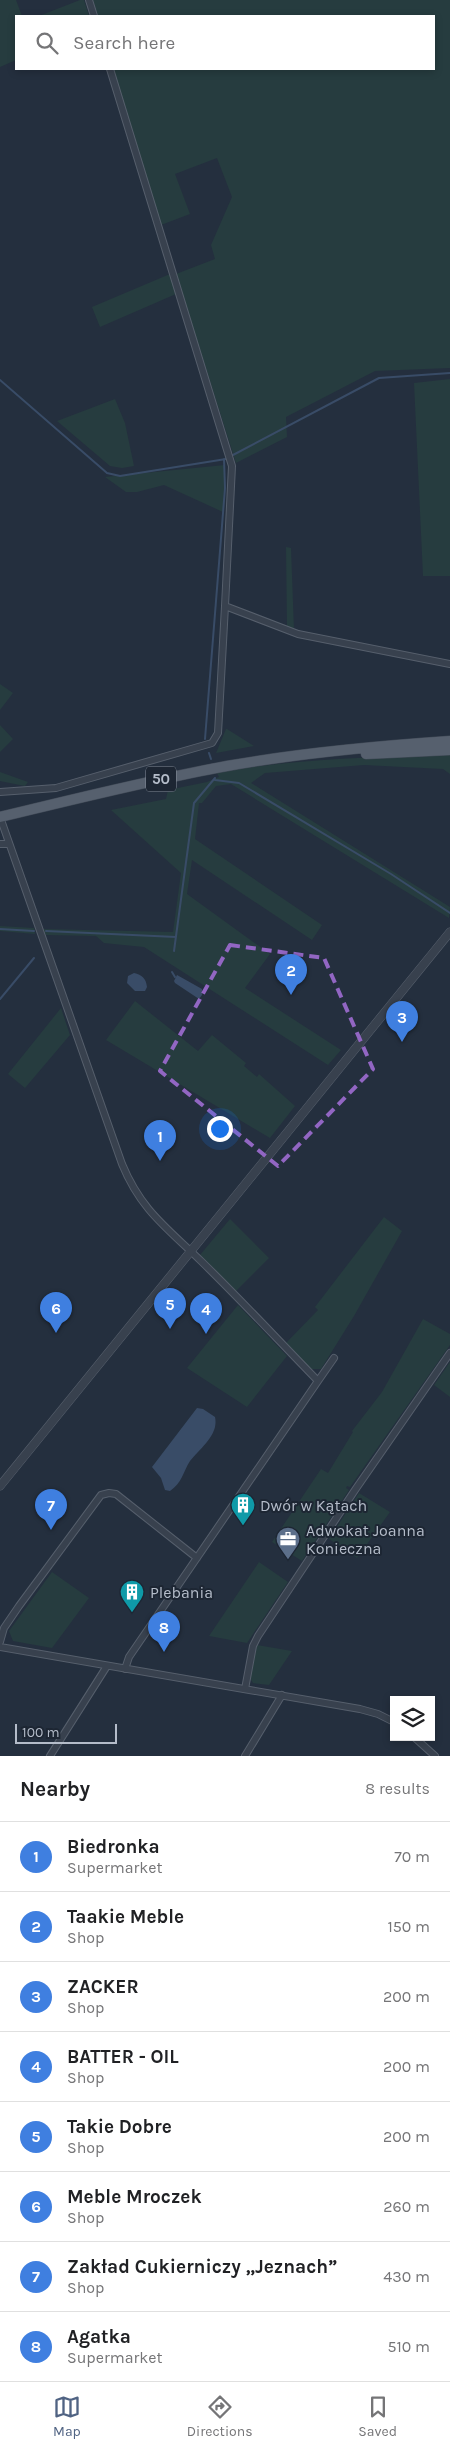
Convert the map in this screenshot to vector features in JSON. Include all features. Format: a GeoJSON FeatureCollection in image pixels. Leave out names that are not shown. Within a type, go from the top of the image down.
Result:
{"type":"FeatureCollection","features":[{"type":"Feature","properties":{"kind":"main road","name":"50"},"geometry":{"type":"LineString","coordinates":[[0,817],[204,770],[325,753],[450,742]]}},
{"type":"Feature","properties":{"kind":"main road","name":"50"},"geometry":{"type":"LineString","coordinates":[[325,753],[344,755],[450,750]]}},
{"type":"Feature","properties":{"kind":"street"},"geometry":{"type":"LineString","coordinates":[[89,0],[94,15]]}},
{"type":"Feature","properties":{"kind":"street"},"geometry":{"type":"LineString","coordinates":[[0,792],[56,788],[212,743],[218,733],[232,466],[110,70]]}},
{"type":"Feature","properties":{"kind":"street"},"geometry":{"type":"LineString","coordinates":[[225,606],[298,634],[450,664]]}},
{"type":"Feature","properties":{"kind":"street"},"geometry":{"type":"LineString","coordinates":[[0,817],[128,1179],[141,1202],[318,1381]]}},
{"type":"Feature","properties":{"kind":"street"},"geometry":{"type":"LineString","coordinates":[[0,844],[9,844]]}},
{"type":"Feature","properties":{"kind":"street"},"geometry":{"type":"LineString","coordinates":[[0,1486],[450,932]]}},
{"type":"Feature","properties":{"kind":"street"},"geometry":{"type":"LineString","coordinates":[[245,1689],[253,1646],[258,1636],[355,1490],[450,1353]]}},
{"type":"Feature","properties":{"kind":"street"},"geometry":{"type":"LineString","coordinates":[[125,1669],[129,1657],[334,1358]]}},
{"type":"Feature","properties":{"kind":"street"},"geometry":{"type":"LineString","coordinates":[[0,1642],[4,1628],[19,1606],[104,1493],[116,1494],[196,1558]]}},
{"type":"Feature","properties":{"kind":"street"},"geometry":{"type":"LineString","coordinates":[[0,1647],[369,1711],[390,1720]]}},
{"type":"Feature","properties":{"kind":"street"},"geometry":{"type":"LineString","coordinates":[[50,1756],[107,1666]]}},
{"type":"Feature","properties":{"kind":"street"},"geometry":{"type":"LineString","coordinates":[[245,1756],[282,1695]]}},
{"type":"Feature","properties":{"kind":"street"},"geometry":{"type":"LineString","coordinates":[[418,1741],[435,1756]]}},
{"type":"Feature","properties":{"kind":"highlighted area"},"geometry":{"type":"Polygon","coordinates":[[[230,945],[324,958],[373,1069],[278,1166],[160,1071],[230,945]]]}},
{"type":"Feature","properties":{"kind":"green space"},"geometry":{"type":"Polygon","coordinates":[[[0,0],[16,0],[22,15],[15,15],[15,60],[0,67],[0,0]]]}},
{"type":"Feature","properties":{"kind":"green space"},"geometry":{"type":"Polygon","coordinates":[[[84,0],[89,15],[42,15],[84,0]]]}},
{"type":"Feature","properties":{"kind":"green space"},"geometry":{"type":"Polygon","coordinates":[[[93,0],[450,0],[450,368],[375,371],[286,417],[287,437],[236,463],[176,274],[215,259],[211,245],[232,197],[217,158],[175,174],[190,214],[161,225],[113,70],[435,70],[435,15],[98,15],[93,0]]]}},
{"type":"Feature","properties":{"kind":"green space"},"geometry":{"type":"Polygon","coordinates":[[[170,274],[176,294],[100,327],[92,307],[170,274]]]}},
{"type":"Feature","properties":{"kind":"green space"},"geometry":{"type":"Polygon","coordinates":[[[450,379],[450,576],[423,576],[414,383],[450,379]]]}},
{"type":"Feature","properties":{"kind":"green space"},"geometry":{"type":"Polygon","coordinates":[[[115,399],[125,423],[134,466],[122,468],[110,466],[57,421],[115,399]]]}},
{"type":"Feature","properties":{"kind":"green space"},"geometry":{"type":"Polygon","coordinates":[[[225,465],[223,512],[164,485],[137,492],[126,492],[105,477],[225,465]]]}},
{"type":"Feature","properties":{"kind":"green space"},"geometry":{"type":"Polygon","coordinates":[[[286,547],[291,548],[294,630],[287,627],[286,547]]]}},
{"type":"Feature","properties":{"kind":"green space"},"geometry":{"type":"Polygon","coordinates":[[[0,684],[13,693],[0,710],[0,684]]]}},
{"type":"Feature","properties":{"kind":"green space"},"geometry":{"type":"Polygon","coordinates":[[[0,725],[13,739],[0,752],[0,725]]]}},
{"type":"Feature","properties":{"kind":"green space"},"geometry":{"type":"Polygon","coordinates":[[[227,729],[254,746],[216,753],[227,729]]]}},
{"type":"Feature","properties":{"kind":"green space"},"geometry":{"type":"Polygon","coordinates":[[[450,754],[450,774],[443,769],[364,765],[265,773],[251,783],[450,907],[449,918],[231,784],[216,786],[202,803],[199,803],[195,839],[322,925],[312,940],[192,860],[187,894],[270,954],[245,988],[341,1050],[328,1065],[144,947],[104,943],[96,936],[46,935],[43,929],[173,932],[181,873],[111,810],[166,799],[168,790],[207,782],[219,777],[217,773],[246,768],[333,759],[450,754]]]}},
{"type":"Feature","properties":{"kind":"green space"},"geometry":{"type":"Polygon","coordinates":[[[0,772],[28,782],[25,786],[0,781],[0,772]]]}},
{"type":"Feature","properties":{"kind":"green space"},"geometry":{"type":"Polygon","coordinates":[[[0,926],[34,928],[35,934],[0,931],[0,926]]]}},
{"type":"Feature","properties":{"kind":"green space"},"geometry":{"type":"Polygon","coordinates":[[[135,1001],[198,1051],[212,1035],[246,1063],[244,1066],[257,1077],[259,1074],[295,1106],[270,1138],[106,1040],[135,1001]]]}},
{"type":"Feature","properties":{"kind":"green space"},"geometry":{"type":"Polygon","coordinates":[[[61,1008],[70,1035],[25,1088],[8,1074],[61,1008]]]}},
{"type":"Feature","properties":{"kind":"green space"},"geometry":{"type":"Polygon","coordinates":[[[384,1217],[402,1231],[354,1316],[321,1369],[310,1369],[286,1343],[318,1310],[315,1307],[384,1217]]]}},
{"type":"Feature","properties":{"kind":"green space"},"geometry":{"type":"Polygon","coordinates":[[[230,1219],[269,1258],[236,1291],[200,1255],[230,1219]]]}},
{"type":"Feature","properties":{"kind":"green space"},"geometry":{"type":"Polygon","coordinates":[[[238,1305],[287,1356],[247,1407],[187,1368],[238,1305]]]}},
{"type":"Feature","properties":{"kind":"green space"},"geometry":{"type":"Polygon","coordinates":[[[423,1319],[450,1334],[450,1345],[350,1487],[347,1486],[346,1488],[349,1490],[302,1561],[272,1542],[321,1469],[328,1473],[352,1431],[382,1392],[423,1319]]]}},
{"type":"Feature","properties":{"kind":"green space"},"geometry":{"type":"Polygon","coordinates":[[[450,1362],[450,1397],[434,1385],[450,1362]]]}},
{"type":"Feature","properties":{"kind":"green space"},"geometry":{"type":"Polygon","coordinates":[[[359,1493],[390,1512],[357,1558],[329,1539],[359,1493]]]}},
{"type":"Feature","properties":{"kind":"green space"},"geometry":{"type":"Polygon","coordinates":[[[259,1562],[288,1582],[247,1643],[209,1636],[259,1562]]]}},
{"type":"Feature","properties":{"kind":"green space"},"geometry":{"type":"Polygon","coordinates":[[[52,1572],[89,1598],[52,1648],[13,1641],[9,1631],[52,1572]]]}},
{"type":"Feature","properties":{"kind":"green space"},"geometry":{"type":"Polygon","coordinates":[[[257,1645],[292,1651],[269,1685],[253,1683],[250,1678],[257,1645]]]}},
{"type":"Feature","properties":{"kind":"water"},"geometry":{"type":"Polygon","coordinates":[[[134,973],[145,979],[147,987],[145,991],[135,991],[127,983],[128,976],[134,973]]]}},
{"type":"Feature","properties":{"kind":"water"},"geometry":{"type":"Polygon","coordinates":[[[177,975],[202,989],[202,995],[199,999],[175,983],[177,975]]]}},
{"type":"Feature","properties":{"kind":"water"},"geometry":{"type":"Polygon","coordinates":[[[197,1408],[203,1409],[215,1417],[214,1430],[208,1441],[190,1461],[177,1484],[170,1491],[165,1490],[161,1478],[152,1467],[197,1408]]]}},
{"type":"Feature","properties":{"kind":"waterway"},"geometry":{"type":"LineString","coordinates":[[233,455],[379,378],[450,373]]}},
{"type":"Feature","properties":{"kind":"waterway"},"geometry":{"type":"LineString","coordinates":[[0,380],[107,473],[120,476],[226,459]]}},
{"type":"Feature","properties":{"kind":"waterway"},"geometry":{"type":"LineString","coordinates":[[205,739],[225,488],[224,459]]}},
{"type":"Feature","properties":{"kind":"waterway"},"geometry":{"type":"LineString","coordinates":[[209,753],[211,759]]}},
{"type":"Feature","properties":{"kind":"waterway"},"geometry":{"type":"LineString","coordinates":[[174,951],[194,803],[215,778]]}},
{"type":"Feature","properties":{"kind":"waterway"},"geometry":{"type":"LineString","coordinates":[[215,780],[239,783],[391,874],[450,913]]}},
{"type":"Feature","properties":{"kind":"waterway"},"geometry":{"type":"LineString","coordinates":[[0,929],[34,931]]}},
{"type":"Feature","properties":{"kind":"waterway"},"geometry":{"type":"LineString","coordinates":[[46,931],[176,937]]}},
{"type":"Feature","properties":{"kind":"waterway"},"geometry":{"type":"LineString","coordinates":[[0,999],[34,958]]}},
{"type":"Feature","properties":{"kind":"waterway"},"geometry":{"type":"LineString","coordinates":[[172,972],[175,977]]}},
{"type":"Feature","properties":{"kind":"place","name":"Taakie Meble"},"geometry":{"type":"Point","coordinates":[291,995]}},
{"type":"Feature","properties":{"kind":"place","name":"ZACKER"},"geometry":{"type":"Point","coordinates":[402,1042]}},
{"type":"Feature","properties":{"kind":"place","name":"Biedronka"},"geometry":{"type":"Point","coordinates":[160,1161]}},
{"type":"Feature","properties":{"kind":"place","name":"Takie Dobre"},"geometry":{"type":"Point","coordinates":[170,1329]}},
{"type":"Feature","properties":{"kind":"place","name":"Meble Mroczek"},"geometry":{"type":"Point","coordinates":[56,1333]}},
{"type":"Feature","properties":{"kind":"place","name":"BATTER - OIL"},"geometry":{"type":"Point","coordinates":[206,1334]}},
{"type":"Feature","properties":{"kind":"place","name":"Dwór w Kątach"},"geometry":{"type":"Point","coordinates":[243,1526]}},
{"type":"Feature","properties":{"kind":"place","name":"Zakład Cukierniczy „Jeznach”"},"geometry":{"type":"Point","coordinates":[51,1530]}},
{"type":"Feature","properties":{"kind":"place","name":"Adwokat Joanna Konieczna"},"geometry":{"type":"Point","coordinates":[288,1560]}},
{"type":"Feature","properties":{"kind":"place","name":"Plebania"},"geometry":{"type":"Point","coordinates":[132,1613]}},
{"type":"Feature","properties":{"kind":"place","name":"Agatka"},"geometry":{"type":"Point","coordinates":[164,1652]}}]}
